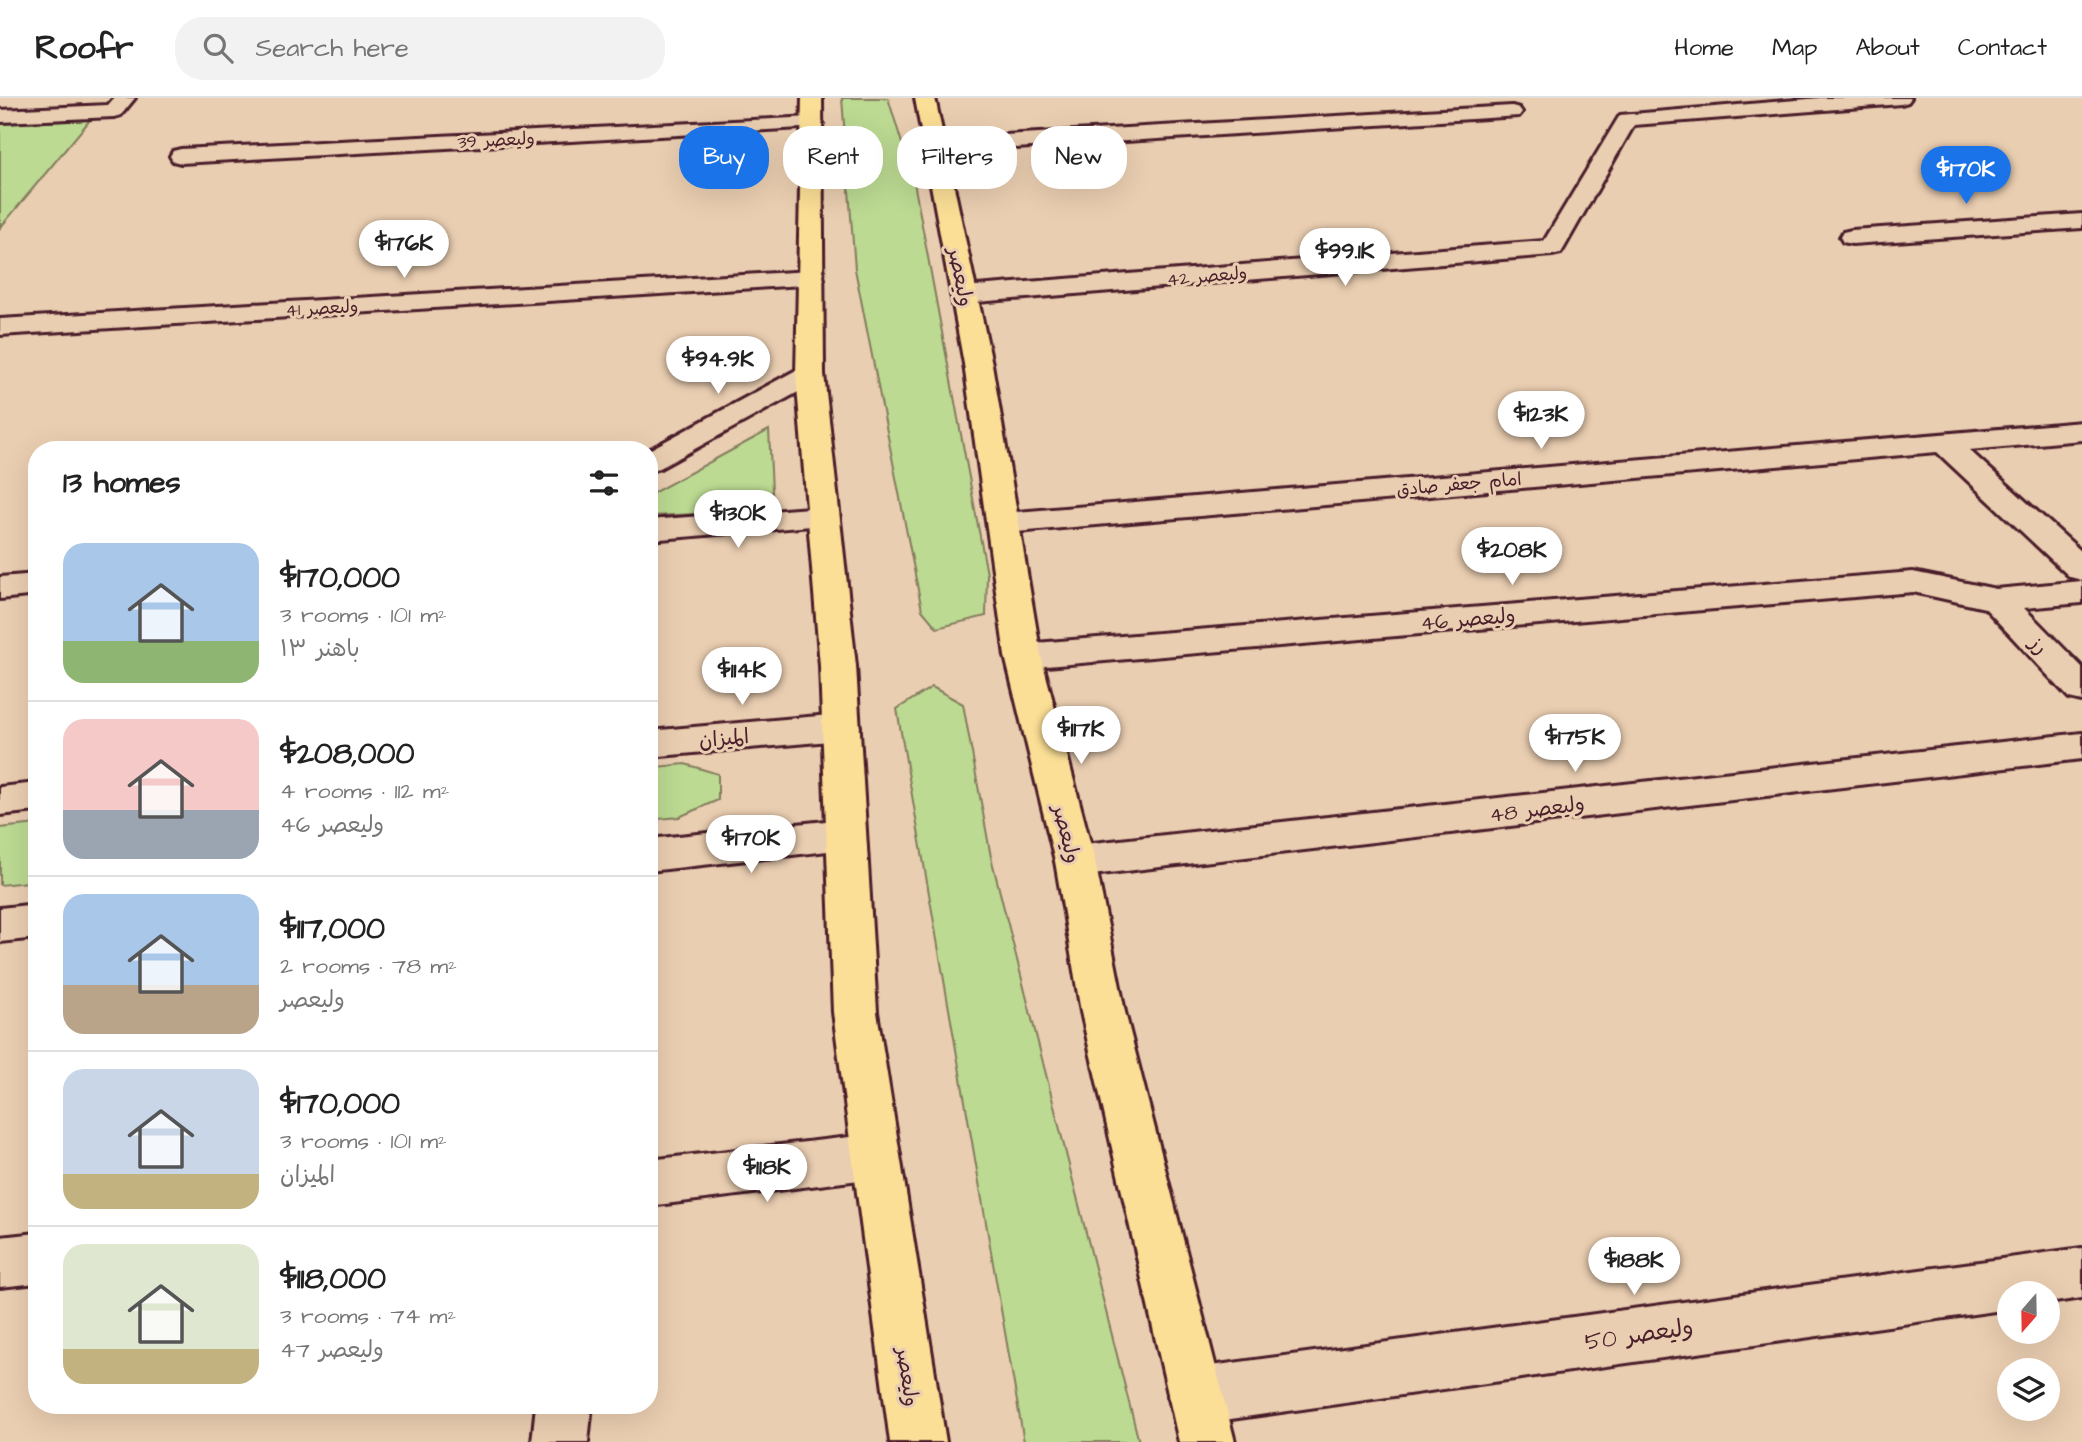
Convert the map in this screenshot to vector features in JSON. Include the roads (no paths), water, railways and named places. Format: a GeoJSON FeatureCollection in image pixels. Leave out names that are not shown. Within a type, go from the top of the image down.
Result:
{"type":"FeatureCollection","features":[{"type":"Feature","properties":{"kind":"main road","name":"ولیعصر"},"geometry":{"type":"LineString","coordinates":[[925,98],[931,126]]}},
{"type":"Feature","properties":{"kind":"main road","name":"ولیعصر"},"geometry":{"type":"LineString","coordinates":[[812,111],[810,374],[838,666],[855,1012],[918,1442]]}},
{"type":"Feature","properties":{"kind":"main road","name":"ولیعصر"},"geometry":{"type":"LineString","coordinates":[[943,189],[1004,523],[1023,656],[1075,861],[1103,1012],[1201,1419]]}},
{"type":"Feature","properties":{"kind":"street","name":"ولیعصر 42"},"geometry":{"type":"LineString","coordinates":[[964,295],[1552,248],[1620,113],[1900,98]]}},
{"type":"Feature","properties":{"kind":"street"},"geometry":{"type":"LineString","coordinates":[[0,116],[119,104]]}},
{"type":"Feature","properties":{"kind":"street","name":"ولیعصر 39"},"geometry":{"type":"LineString","coordinates":[[181,156],[812,111]]}},
{"type":"Feature","properties":{"kind":"street"},"geometry":{"type":"LineString","coordinates":[[1017,141],[1512,112]]}},
{"type":"Feature","properties":{"kind":"street"},"geometry":{"type":"LineString","coordinates":[[1853,237],[2082,221]]}},
{"type":"Feature","properties":{"kind":"street","name":"ولیعصر 41"},"geometry":{"type":"LineString","coordinates":[[0,327],[811,279]]}},
{"type":"Feature","properties":{"kind":"street"},"geometry":{"type":"LineString","coordinates":[[658,457],[810,374]]}},
{"type":"Feature","properties":{"kind":"street","name":"امام جعفر صادق"},"geometry":{"type":"LineString","coordinates":[[1004,523],[2082,430]]}},
{"type":"Feature","properties":{"kind":"street"},"geometry":{"type":"LineString","coordinates":[[1943,442],[2082,570]]}},
{"type":"Feature","properties":{"kind":"street"},"geometry":{"type":"LineString","coordinates":[[658,529],[823,517]]}},
{"type":"Feature","properties":{"kind":"street","name":"ولیعصر 46"},"geometry":{"type":"LineString","coordinates":[[1023,656],[1913,582],[1996,600],[2082,592]]}},
{"type":"Feature","properties":{"kind":"street"},"geometry":{"type":"LineString","coordinates":[[0,588],[28,585]]}},
{"type":"Feature","properties":{"kind":"street","name":"رز"},"geometry":{"type":"LineString","coordinates":[[1996,600],[2082,689]]}},
{"type":"Feature","properties":{"kind":"street","name":"المیزان"},"geometry":{"type":"LineString","coordinates":[[658,743],[841,727]]}},
{"type":"Feature","properties":{"kind":"street","name":"ولیعصر 48"},"geometry":{"type":"LineString","coordinates":[[1075,861],[2082,746]]}},
{"type":"Feature","properties":{"kind":"street"},"geometry":{"type":"LineString","coordinates":[[0,801],[28,798]]}},
{"type":"Feature","properties":{"kind":"street"},"geometry":{"type":"LineString","coordinates":[[658,854],[846,834]]}},
{"type":"Feature","properties":{"kind":"street"},"geometry":{"type":"LineString","coordinates":[[0,925],[28,923]]}},
{"type":"Feature","properties":{"kind":"street"},"geometry":{"type":"LineString","coordinates":[[658,1183],[876,1156]]}},
{"type":"Feature","properties":{"kind":"street"},"geometry":{"type":"LineString","coordinates":[[0,1262],[28,1259]]}},
{"type":"Feature","properties":{"kind":"street","name":"ولیعصر 50"},"geometry":{"type":"LineString","coordinates":[[1201,1419],[2082,1273]]}},
{"type":"Feature","properties":{"kind":"street"},"geometry":{"type":"LineString","coordinates":[[560,1442],[563,1414]]}}]}
